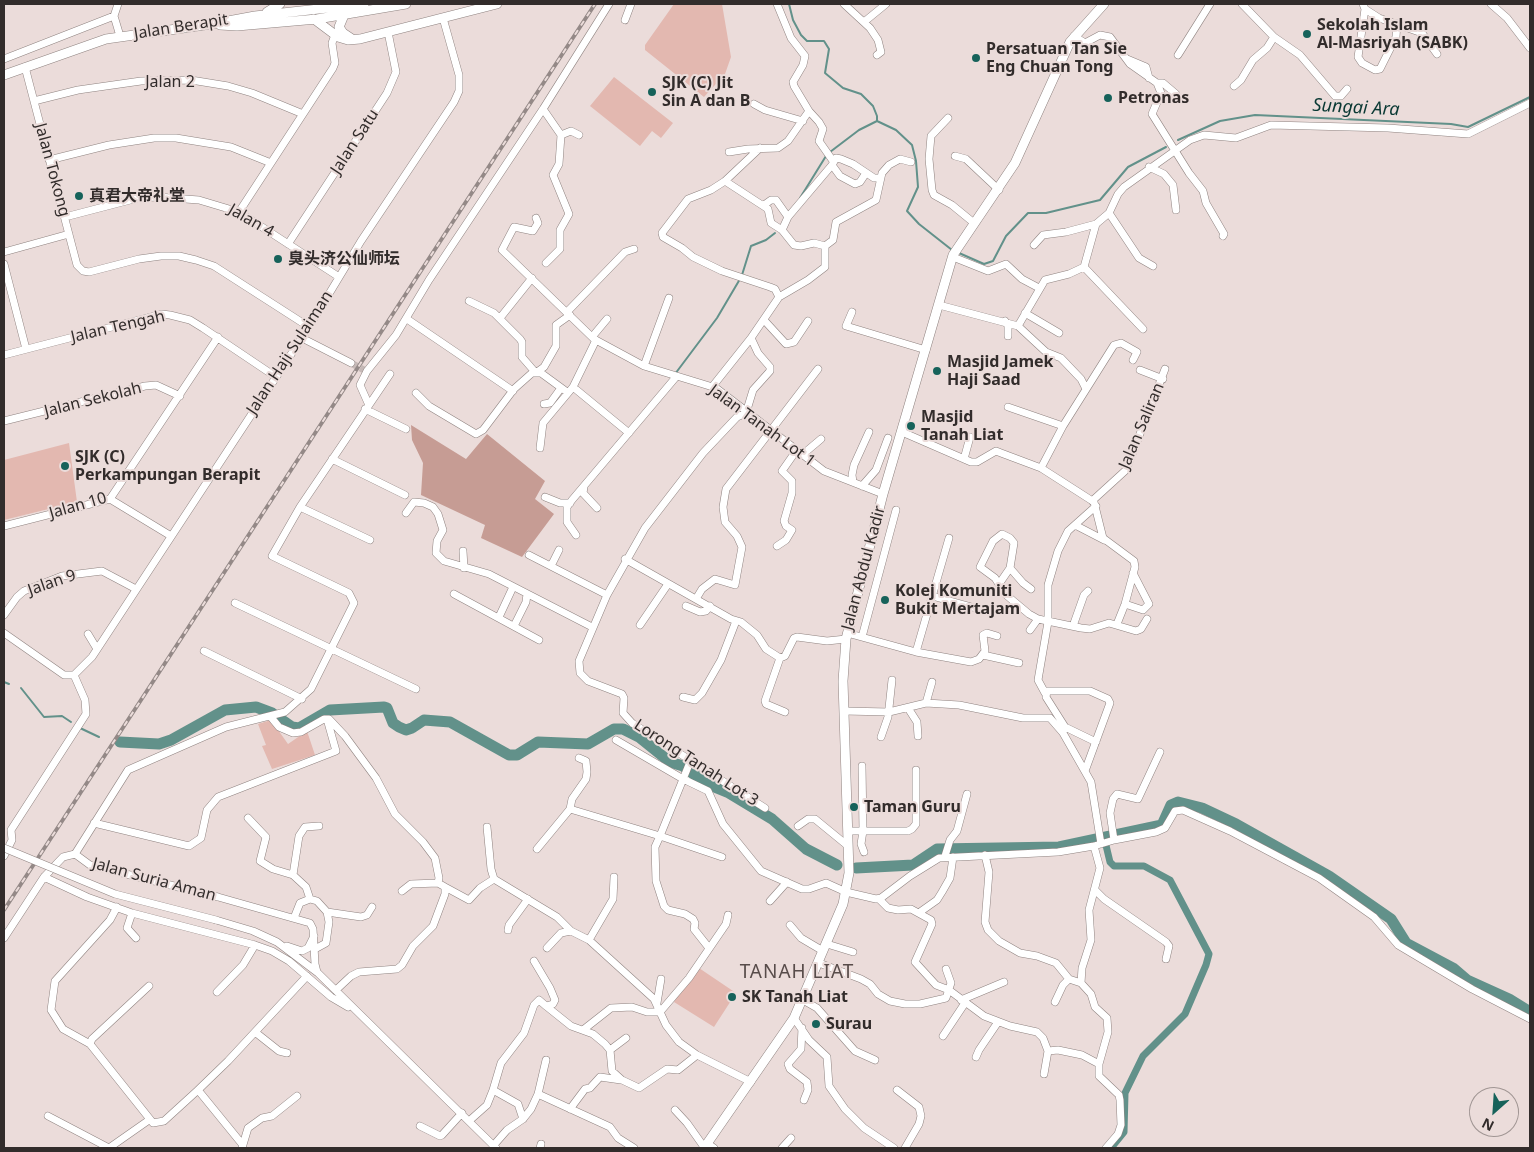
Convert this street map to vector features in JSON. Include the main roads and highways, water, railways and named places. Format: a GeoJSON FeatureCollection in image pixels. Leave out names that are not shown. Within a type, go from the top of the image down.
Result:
{"type":"FeatureCollection","features":[{"type":"Feature","properties":{"kind":"main road"},"geometry":{"type":"LineString","coordinates":[[254,16],[270,11],[280,4]]}},
{"type":"Feature","properties":{"kind":"main road"},"geometry":{"type":"LineString","coordinates":[[291,4],[299,11]]}},
{"type":"Feature","properties":{"kind":"main road"},"geometry":{"type":"LineString","coordinates":[[212,24],[237,26],[314,19],[344,15],[367,7],[406,4]]}},
{"type":"Feature","properties":{"kind":"main road"},"geometry":{"type":"LineString","coordinates":[[314,19],[335,35],[348,40],[355,40],[497,4]]}},
{"type":"Feature","properties":{"kind":"main road","name":"Jalan Abdul Kadir"},"geometry":{"type":"LineString","coordinates":[[707,1147],[794,1018],[819,963],[846,892],[848,831],[843,654],[846,636],[883,494],[954,253],[999,190],[1015,163],[1074,36],[1104,4]]}},
{"type":"Feature","properties":{"kind":"main road","name":"Jalan Berapit"},"geometry":{"type":"LineString","coordinates":[[4,75],[106,39],[120,36],[212,24],[254,16],[367,7]]}},
{"type":"Feature","properties":{"kind":"main road"},"geometry":{"type":"LineString","coordinates":[[344,15],[339,27],[342,33],[355,40]]}},
{"type":"Feature","properties":{"kind":"waterway"},"geometry":{"type":"LineString","coordinates":[[789,4],[793,20],[801,35],[807,41],[824,41],[829,49],[825,73],[843,88],[861,94],[873,106],[877,116],[877,121],[859,130],[830,152]]}},
{"type":"Feature","properties":{"kind":"waterway","name":"Sungai Ara"},"geometry":{"type":"LineString","coordinates":[[1178,140],[1220,121],[1255,115],[1451,124],[1468,127],[1530,97]]}},
{"type":"Feature","properties":{"kind":"waterway","name":"Sungai Ara"},"geometry":{"type":"LineString","coordinates":[[877,121],[896,130],[912,145],[916,161],[918,187],[907,211],[919,224],[952,250]]}},
{"type":"Feature","properties":{"kind":"waterway","name":"Sungai Ara"},"geometry":{"type":"LineString","coordinates":[[959,253],[984,264],[993,261],[1006,236],[1028,213],[1046,213],[1100,200],[1128,167],[1166,147]]}},
{"type":"Feature","properties":{"kind":"waterway"},"geometry":{"type":"LineString","coordinates":[[800,198],[826,156]]}},
{"type":"Feature","properties":{"kind":"waterway"},"geometry":{"type":"LineString","coordinates":[[742,275],[751,246],[766,240],[775,233]]}},
{"type":"Feature","properties":{"kind":"waterway"},"geometry":{"type":"LineString","coordinates":[[675,374],[717,318],[740,279]]}},
{"type":"Feature","properties":{"kind":"waterway"},"geometry":{"type":"LineString","coordinates":[[4,682],[9,684]]}},
{"type":"Feature","properties":{"kind":"waterway"},"geometry":{"type":"LineString","coordinates":[[21,688],[44,717],[62,716],[71,722]]}},
{"type":"Feature","properties":{"kind":"waterway"},"geometry":{"type":"LineString","coordinates":[[120,742],[159,744],[171,740],[225,710],[256,707],[272,713],[292,727],[299,728],[330,710],[384,707],[387,708],[393,723],[406,730],[424,720],[450,722],[509,755],[517,755],[538,742],[588,744],[614,729],[623,729],[639,737],[670,762],[683,766],[707,784],[729,793],[772,819],[806,849],[837,865]]}},
{"type":"Feature","properties":{"kind":"waterway"},"geometry":{"type":"LineString","coordinates":[[80,728],[99,737]]}},
{"type":"Feature","properties":{"kind":"waterway"},"geometry":{"type":"LineString","coordinates":[[856,868],[913,865],[937,849],[1059,847],[1162,825],[1171,805],[1178,802],[1202,808],[1236,824],[1329,876],[1391,919],[1406,943],[1453,968],[1467,980],[1509,999],[1530,1012]]}},
{"type":"Feature","properties":{"kind":"waterway"},"geometry":{"type":"LineString","coordinates":[[1104,837],[1110,862],[1114,866],[1144,866],[1170,880],[1209,954],[1185,1014],[1143,1056],[1125,1093],[1124,1132],[1111,1148]]}},
{"type":"Feature","properties":{"kind":"tunnel"},"geometry":{"type":"LineString","coordinates":[[351,363],[364,370]]}},
{"type":"Feature","properties":{"kind":"railway"},"geometry":{"type":"LineString","coordinates":[[4,910],[595,4]]}},
{"type":"Feature","properties":{"kind":"place","name":"Sekolah Islam Al-Masriyah (SABK)"},"geometry":{"type":"Point","coordinates":[1307,34]}},
{"type":"Feature","properties":{"kind":"place","name":"Persatuan Tan Sie Eng Chuan Tong"},"geometry":{"type":"Point","coordinates":[976,58]}},
{"type":"Feature","properties":{"kind":"place","name":"SJK (C) Jit Sin A dan B"},"geometry":{"type":"Point","coordinates":[652,92]}},
{"type":"Feature","properties":{"kind":"place","name":"Petronas"},"geometry":{"type":"Point","coordinates":[1108,98]}},
{"type":"Feature","properties":{"kind":"place","name":"真君大帝礼堂"},"geometry":{"type":"Point","coordinates":[79,196]}},
{"type":"Feature","properties":{"kind":"place","name":"臭头济公仙师坛"},"geometry":{"type":"Point","coordinates":[278,259]}},
{"type":"Feature","properties":{"kind":"place","name":"Masjid Jamek Haji Saad"},"geometry":{"type":"Point","coordinates":[937,371]}},
{"type":"Feature","properties":{"kind":"place","name":"Masjid Tanah Liat"},"geometry":{"type":"Point","coordinates":[911,426]}},
{"type":"Feature","properties":{"kind":"place","name":"SJK (C) Perkampungan Berapit"},"geometry":{"type":"Point","coordinates":[65,466]}},
{"type":"Feature","properties":{"kind":"place","name":"Kolej Komuniti Bukit Mertajam"},"geometry":{"type":"Point","coordinates":[885,600]}},
{"type":"Feature","properties":{"kind":"place","name":"Taman Guru"},"geometry":{"type":"Point","coordinates":[854,807]}},
{"type":"Feature","properties":{"kind":"place","name":"SK Tanah Liat"},"geometry":{"type":"Point","coordinates":[732,997]}},
{"type":"Feature","properties":{"kind":"place","name":"Surau"},"geometry":{"type":"Point","coordinates":[816,1024]}},
{"type":"Feature","properties":{"kind":"district","name":"TANAH LIAT"},"geometry":{"type":"Point","coordinates":[797,973]}}]}
